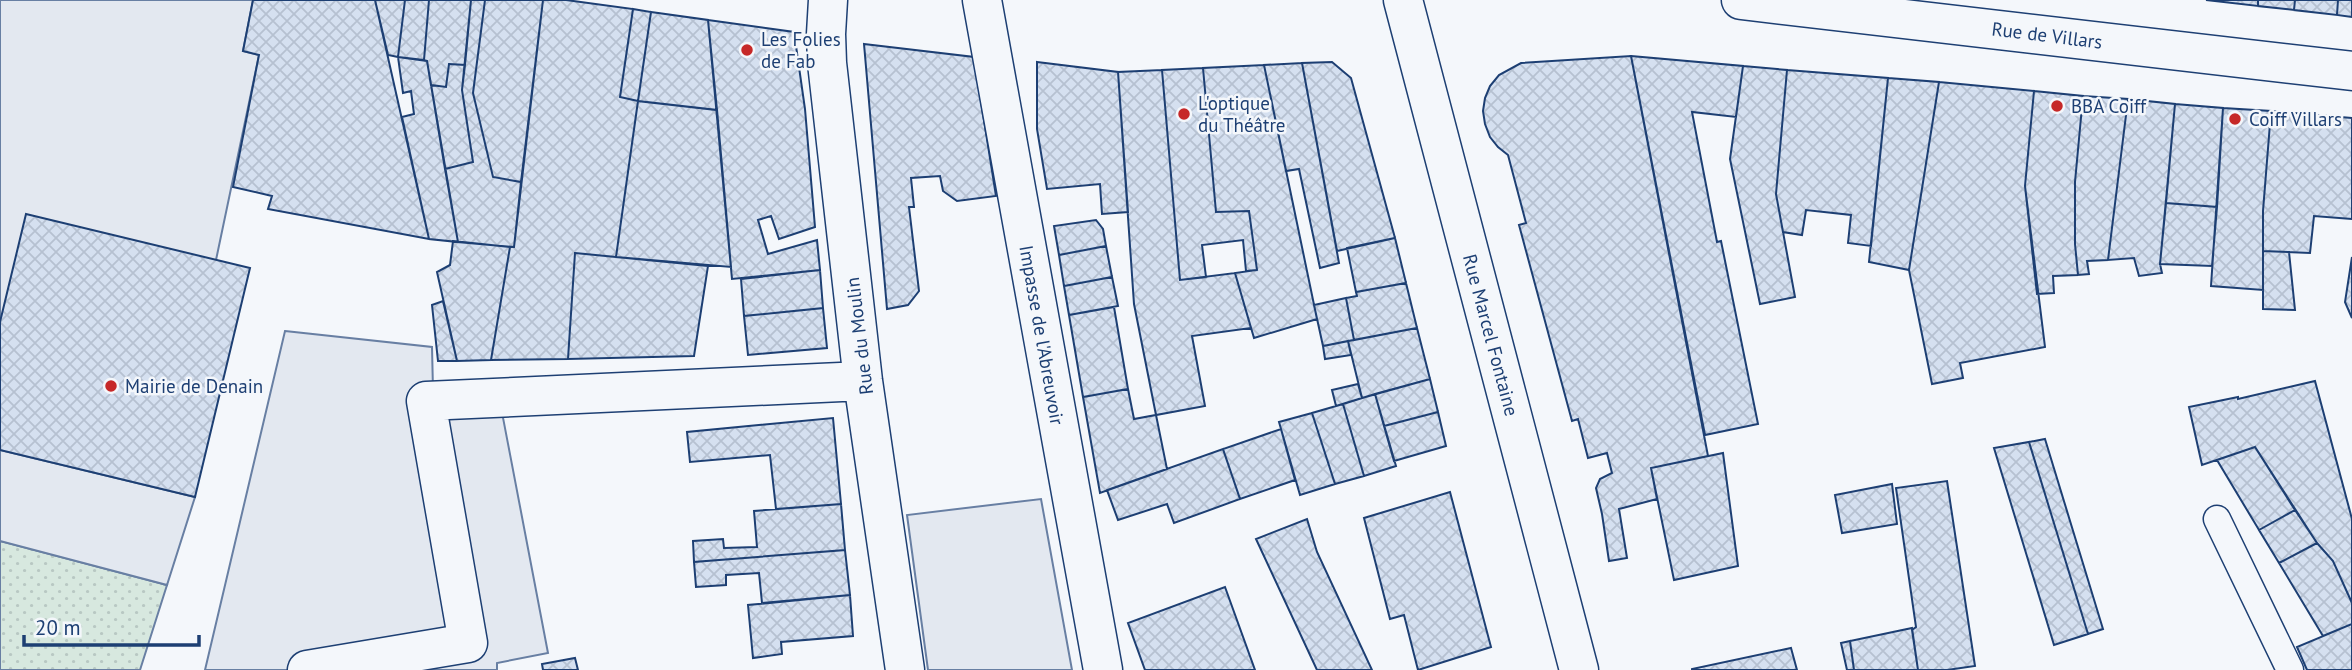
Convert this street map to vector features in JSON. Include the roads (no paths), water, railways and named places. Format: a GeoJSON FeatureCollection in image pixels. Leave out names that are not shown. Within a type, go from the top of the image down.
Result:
{"type":"FeatureCollection","features":[{"type":"Feature","properties":{"kind":"street","name":"Rue du Moulin"},"geometry":{"type":"LineString","coordinates":[[828,0],[827,63],[863,380],[905,670]]}},
{"type":"Feature","properties":{"kind":"street","name":"Impasse de l'Abreuvoir"},"geometry":{"type":"LineString","coordinates":[[982,0],[1103,670]]}},
{"type":"Feature","properties":{"kind":"street","name":"Rue Marcel Fontaine"},"geometry":{"type":"LineString","coordinates":[[1403,0],[1579,670]]}},
{"type":"Feature","properties":{"kind":"street","name":"Rue de Villars"},"geometry":{"type":"LineString","coordinates":[[1741,0],[2352,71]]}},
{"type":"Feature","properties":{"kind":"street"},"geometry":{"type":"LineString","coordinates":[[307,670],[468,643],[426,401],[863,380]]}},
{"type":"Feature","properties":{"kind":"lane"},"geometry":{"type":"LineString","coordinates":[[2217,519],[2290,670]]}},
{"type":"Feature","properties":{"kind":"place","name":"Les Folies de Fab"},"geometry":{"type":"Point","coordinates":[747,50]}},
{"type":"Feature","properties":{"kind":"place","name":"BBA Coiff"},"geometry":{"type":"Point","coordinates":[2057,106]}},
{"type":"Feature","properties":{"kind":"place","name":"L'optique du Théâtre"},"geometry":{"type":"Point","coordinates":[1184,114]}},
{"type":"Feature","properties":{"kind":"place","name":"Coiff Villars"},"geometry":{"type":"Point","coordinates":[2235,119]}},
{"type":"Feature","properties":{"kind":"place","name":"Mairie de Denain"},"geometry":{"type":"Point","coordinates":[111,386]}}]}
